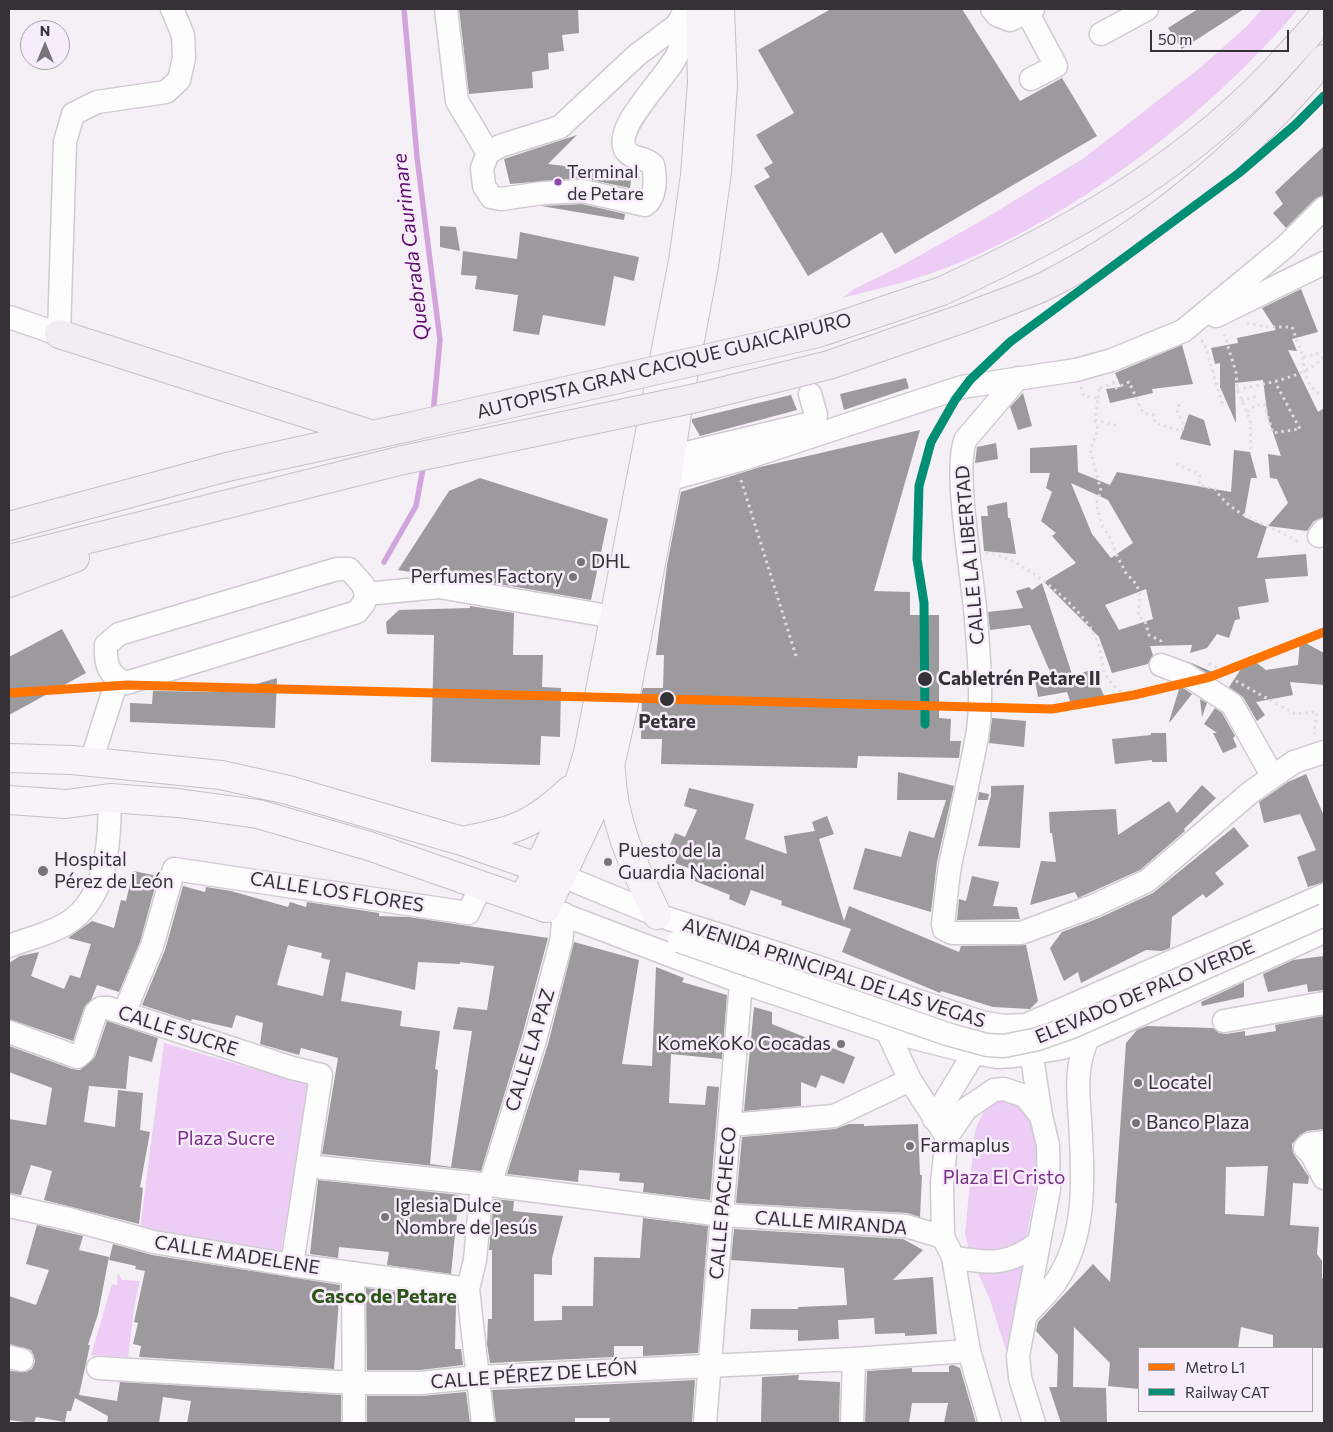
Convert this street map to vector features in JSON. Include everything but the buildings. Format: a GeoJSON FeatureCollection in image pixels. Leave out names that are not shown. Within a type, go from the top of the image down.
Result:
{"type":"FeatureCollection","features":[{"type":"Feature","properties":{"kind":"highway","name":"AUTOPISTA GRAN CACIQUE GUAICAIPURO"},"geometry":{"type":"LineString","coordinates":[[9,526],[227,467],[818,333],[942,291],[1018,256],[1102,208],[1161,170],[1228,118],[1268,80],[1324,15]]}},
{"type":"Feature","properties":{"kind":"highway","name":"AUTOPISTA GRAN CACIQUE GUAICAIPURO"},"geometry":{"type":"LineString","coordinates":[[9,559],[278,493],[402,460],[696,398],[829,365],[964,318],[1045,286],[1124,240],[1190,191],[1247,142],[1293,96],[1324,59]]}},
{"type":"Feature","properties":{"kind":"highway"},"geometry":{"type":"LineString","coordinates":[[58,334],[372,434]]}},
{"type":"Feature","properties":{"kind":"highway","name":"AUTOPISTA GRAN CACIQUE GUAICAIPURO"},"geometry":{"type":"LineString","coordinates":[[9,583],[68,560],[278,493]]}},
{"type":"Feature","properties":{"kind":"main road"},"geometry":{"type":"LineString","coordinates":[[9,800],[66,804],[110,798],[178,803],[258,814],[370,846],[544,908],[549,871],[588,753],[684,251],[695,175],[702,82],[700,9]]}},
{"type":"Feature","properties":{"kind":"main road"},"geometry":{"type":"LineString","coordinates":[[549,871],[593,809],[610,766],[669,468],[704,266],[717,172],[723,84],[720,9]]}},
{"type":"Feature","properties":{"kind":"main road"},"geometry":{"type":"LineString","coordinates":[[9,758],[91,762],[221,775],[288,790],[462,841],[549,871]]}},
{"type":"Feature","properties":{"kind":"main road"},"geometry":{"type":"LineString","coordinates":[[610,766],[614,809],[627,850],[657,915]]}},
{"type":"Feature","properties":{"kind":"main road"},"geometry":{"type":"LineString","coordinates":[[462,841],[506,832],[531,822],[553,806],[579,782]]}},
{"type":"Feature","properties":{"kind":"street"},"geometry":{"type":"LineString","coordinates":[[9,316],[58,334],[65,142],[73,114],[97,102],[166,92],[179,80],[184,58],[183,35],[172,9]]}},
{"type":"Feature","properties":{"kind":"street"},"geometry":{"type":"LineString","coordinates":[[446,9],[457,101],[488,153]]}},
{"type":"Feature","properties":{"kind":"street"},"geometry":{"type":"LineString","coordinates":[[992,9],[1003,20],[1010,20],[1030,10],[1056,66],[1031,79]]}},
{"type":"Feature","properties":{"kind":"street"},"geometry":{"type":"LineString","coordinates":[[1101,34],[1148,9]]}},
{"type":"Feature","properties":{"kind":"street"},"geometry":{"type":"LineString","coordinates":[[681,17],[681,45],[677,58],[649,92],[628,124],[624,141],[626,151],[632,156],[650,161],[654,165],[653,193],[649,202],[645,205],[583,191],[543,193],[501,199],[492,197],[484,186],[482,168],[488,153],[500,146],[560,127],[681,17]]}},
{"type":"Feature","properties":{"kind":"street"},"geometry":{"type":"LineString","coordinates":[[1183,331],[1286,246],[1324,208]]}},
{"type":"Feature","properties":{"kind":"street"},"geometry":{"type":"LineString","coordinates":[[669,468],[740,460],[962,387],[1076,370],[1105,362],[1183,331],[1324,264]]}},
{"type":"Feature","properties":{"kind":"street","name":"CALLE LA LIBERTAD"},"geometry":{"type":"LineString","coordinates":[[1018,378],[966,439],[961,449],[979,673],[977,736],[952,858],[943,924],[944,929],[952,933],[1020,933],[1093,906],[1147,881],[1251,792],[1273,777]]}},
{"type":"Feature","properties":{"kind":"street"},"geometry":{"type":"LineString","coordinates":[[669,468],[812,424],[816,414],[810,394]]}},
{"type":"Feature","properties":{"kind":"street"},"geometry":{"type":"LineString","coordinates":[[337,569],[350,569],[363,585],[366,594],[364,603],[357,612],[126,683],[117,680],[110,672],[105,659],[106,645],[119,634],[337,569]]}},
{"type":"Feature","properties":{"kind":"street"},"geometry":{"type":"LineString","coordinates":[[366,594],[439,586],[614,617]]}},
{"type":"Feature","properties":{"kind":"street"},"geometry":{"type":"LineString","coordinates":[[1161,665],[1185,674],[1232,704],[1273,777],[1294,762],[1318,754]]}},
{"type":"Feature","properties":{"kind":"street"},"geometry":{"type":"LineString","coordinates":[[91,762],[117,680]]}},
{"type":"Feature","properties":{"kind":"street"},"geometry":{"type":"LineString","coordinates":[[9,946],[58,929],[80,913],[96,892],[109,844],[110,798]]}},
{"type":"Feature","properties":{"kind":"street","name":"CALLE LOS FLORES"},"geometry":{"type":"LineString","coordinates":[[124,1013],[152,946],[172,871],[176,868],[468,913],[482,885]]}},
{"type":"Feature","properties":{"kind":"street","name":"AVENIDA PRINCIPAL DE LAS VEGAS"},"geometry":{"type":"LineString","coordinates":[[549,871],[657,915],[984,1023],[1004,1026],[1026,1024],[1324,896]]}},
{"type":"Feature","properties":{"kind":"street","name":"AVENIDA PRINCIPAL DE LAS VEGAS"},"geometry":{"type":"LineString","coordinates":[[544,908],[740,982],[887,1031],[997,1057],[1062,1048],[1324,932]]}},
{"type":"Feature","properties":{"kind":"street","name":"CALLE LA PAZ"},"geometry":{"type":"LineString","coordinates":[[483,1423],[468,1289],[494,1186],[561,942],[544,908]]}},
{"type":"Feature","properties":{"kind":"street"},"geometry":{"type":"LineString","coordinates":[[657,915],[679,941]]}},
{"type":"Feature","properties":{"kind":"street","name":"ELEVADO DE PALO VERDE"},"geometry":{"type":"LineString","coordinates":[[636,944],[679,941],[947,1034],[987,1045],[1004,1046],[1017,1045],[1072,1027],[1324,915]]}},
{"type":"Feature","properties":{"kind":"street","name":"CALLE PACHECO"},"geometry":{"type":"LineString","coordinates":[[705,1423],[740,982]]}},
{"type":"Feature","properties":{"kind":"street"},"geometry":{"type":"LineString","coordinates":[[1224,1020],[1324,1003]]}},
{"type":"Feature","properties":{"kind":"street","name":"CALLE SUCRE"},"geometry":{"type":"LineString","coordinates":[[9,1032],[77,1057],[83,1052],[96,1012],[101,1008],[108,1008],[210,1042],[321,1075],[307,1166]]}},
{"type":"Feature","properties":{"kind":"street"},"geometry":{"type":"LineString","coordinates":[[934,1119],[974,1053],[984,1023]]}},
{"type":"Feature","properties":{"kind":"street"},"geometry":{"type":"LineString","coordinates":[[1026,1024],[1033,1053],[1041,1116],[1048,1145],[1049,1190],[1018,1356],[1020,1378],[1034,1423]]}},
{"type":"Feature","properties":{"kind":"street"},"geometry":{"type":"LineString","coordinates":[[887,1031],[910,1080],[947,1137]]}},
{"type":"Feature","properties":{"kind":"street"},"geometry":{"type":"LineString","coordinates":[[1026,1315],[1055,1283],[1072,1249],[1079,1225],[1082,1147],[1078,1067],[1088,1038]]}},
{"type":"Feature","properties":{"kind":"street"},"geometry":{"type":"LineString","coordinates":[[730,1125],[834,1116],[910,1080]]}},
{"type":"Feature","properties":{"kind":"street"},"geometry":{"type":"LineString","coordinates":[[990,1423],[969,1351],[953,1257],[943,1237],[942,1182],[947,1137],[966,1109],[994,1090],[1010,1090],[1025,1096],[1041,1116]]}},
{"type":"Feature","properties":{"kind":"street"},"geometry":{"type":"LineString","coordinates":[[1324,1142],[1309,1144],[1305,1148],[1311,1153],[1324,1178]]}},
{"type":"Feature","properties":{"kind":"street"},"geometry":{"type":"LineString","coordinates":[[292,1265],[307,1166]]}},
{"type":"Feature","properties":{"kind":"street","name":"CALLE MIRANDA"},"geometry":{"type":"LineString","coordinates":[[307,1166],[494,1186],[722,1215],[906,1226],[943,1237]]}},
{"type":"Feature","properties":{"kind":"street","name":"CALLE MADELENE"},"geometry":{"type":"LineString","coordinates":[[9,1206],[154,1242],[292,1265],[468,1289]]}},
{"type":"Feature","properties":{"kind":"street"},"geometry":{"type":"LineString","coordinates":[[953,1257],[985,1263],[1009,1260],[1024,1254],[1039,1242]]}},
{"type":"Feature","properties":{"kind":"street"},"geometry":{"type":"LineString","coordinates":[[353,1273],[354,1423]]}},
{"type":"Feature","properties":{"kind":"street","name":"CALLE PÉREZ DE LEÓN"},"geometry":{"type":"LineString","coordinates":[[98,1368],[354,1384],[421,1383],[479,1377],[854,1359],[969,1351]]}},
{"type":"Feature","properties":{"kind":"street"},"geometry":{"type":"LineString","coordinates":[[852,1423],[854,1359]]}},
{"type":"Feature","properties":{"kind":"path"},"geometry":{"type":"LineString","coordinates":[[1242,322],[1267,327],[1292,327],[1303,357],[1303,371],[1313,390],[1319,394]]}},
{"type":"Feature","properties":{"kind":"path"},"geometry":{"type":"LineString","coordinates":[[1183,331],[1204,342],[1223,406]]}},
{"type":"Feature","properties":{"kind":"path"},"geometry":{"type":"LineString","coordinates":[[1216,334],[1224,334],[1236,372],[1236,389],[1250,420],[1251,452]]}},
{"type":"Feature","properties":{"kind":"path"},"geometry":{"type":"LineString","coordinates":[[1303,357],[1324,354]]}},
{"type":"Feature","properties":{"kind":"path"},"geometry":{"type":"LineString","coordinates":[[1236,389],[1275,382],[1280,378],[1303,371],[1320,362],[1324,354]]}},
{"type":"Feature","properties":{"kind":"path"},"geometry":{"type":"LineString","coordinates":[[1105,362],[1116,388],[1128,382],[1142,413],[1154,415],[1155,423],[1182,431],[1184,425],[1177,412],[1180,402]]}},
{"type":"Feature","properties":{"kind":"path"},"geometry":{"type":"LineString","coordinates":[[968,553],[993,553],[1021,564],[1038,576],[1094,632],[1103,655],[1105,672],[1114,686],[1130,699],[1143,698],[1156,685],[1161,665],[1161,641],[1149,635],[1145,621],[1138,616],[1140,596],[1137,585],[1126,573],[1115,552],[1112,540],[1102,525],[1096,504],[1101,492],[1090,450],[1098,430],[1096,420],[1098,398],[1084,396],[1076,370]]}},
{"type":"Feature","properties":{"kind":"path"},"geometry":{"type":"LineString","coordinates":[[1241,400],[1246,413],[1255,405],[1264,404],[1273,433],[1300,429],[1275,382]]}},
{"type":"Feature","properties":{"kind":"path"},"geometry":{"type":"LineString","coordinates":[[1100,388],[1114,383]]}},
{"type":"Feature","properties":{"kind":"path"},"geometry":{"type":"LineString","coordinates":[[1241,400],[1257,396]]}},
{"type":"Feature","properties":{"kind":"path"},"geometry":{"type":"LineString","coordinates":[[1096,420],[1119,426]]}},
{"type":"Feature","properties":{"kind":"path"},"geometry":{"type":"LineString","coordinates":[[740,460],[739,472],[796,656]]}},
{"type":"Feature","properties":{"kind":"path"},"geometry":{"type":"LineString","coordinates":[[1176,464],[1200,475],[1199,485],[1215,489],[1220,496],[1245,517],[1290,536],[1317,537]]}},
{"type":"Feature","properties":{"kind":"path"},"geometry":{"type":"LineString","coordinates":[[1204,661],[1295,714],[1317,712],[1318,754]]}},
{"type":"Feature","properties":{"kind":"green space"},"geometry":{"type":"Polygon","coordinates":[[[1262,9],[1298,9],[1264,47],[1184,122],[1093,190],[1046,220],[998,245],[951,266],[883,288],[842,298],[854,289],[901,266],[981,221],[1084,158],[1201,67],[1246,27],[1262,9]]]}},
{"type":"Feature","properties":{"kind":"green space","name":"Plaza Sucre"},"geometry":{"type":"Polygon","coordinates":[[[164,1043],[309,1085],[280,1257],[140,1229],[164,1043]]]}},
{"type":"Feature","properties":{"kind":"green space","name":"Plaza El Cristo"},"geometry":{"type":"Polygon","coordinates":[[[1000,1096],[1027,1103],[1038,1143],[1038,1179],[1028,1228],[1024,1278],[1007,1353],[990,1300],[970,1254],[965,1234],[975,1132],[984,1112],[1000,1096]]]}},
{"type":"Feature","properties":{"kind":"green space"},"geometry":{"type":"Polygon","coordinates":[[[118,1273],[122,1280],[140,1281],[135,1302],[128,1357],[91,1355],[112,1284],[117,1285],[118,1273]]]}},
{"type":"Feature","properties":{"kind":"waterway","name":"Quebrada Caurimare"},"geometry":{"type":"LineString","coordinates":[[404,9],[417,157],[440,340],[433,414]]}},
{"type":"Feature","properties":{"kind":"waterway","name":"Quebrada Caurimare"},"geometry":{"type":"LineString","coordinates":[[384,562],[416,506],[424,463]]}},
{"type":"Feature","properties":{"kind":"metro line","name":"L1"},"geometry":{"type":"LineString","coordinates":[[9,693],[127,685],[1052,709],[1134,695],[1210,677],[1324,632]]}},
{"type":"Feature","properties":{"kind":"rail line","name":"CAT"},"geometry":{"type":"LineString","coordinates":[[925,724],[924,603],[917,559],[919,486],[931,442],[955,400],[970,380],[1010,342],[1239,173],[1295,125],[1324,96]]}},
{"type":"Feature","properties":{"kind":"place","name":"Terminal de Petare"},"geometry":{"type":"Point","coordinates":[558,182]}},
{"type":"Feature","properties":{"kind":"place","name":"DHL"},"geometry":{"type":"Point","coordinates":[581,562]}},
{"type":"Feature","properties":{"kind":"place","name":"Perfumes Factory"},"geometry":{"type":"Point","coordinates":[573,577]}},
{"type":"Feature","properties":{"kind":"place","name":"Cabletrén Petare II"},"geometry":{"type":"Point","coordinates":[925,679]}},
{"type":"Feature","properties":{"kind":"place","name":"Petare"},"geometry":{"type":"Point","coordinates":[667,699]}},
{"type":"Feature","properties":{"kind":"place","name":"Puesto de la Guardia Nacional"},"geometry":{"type":"Point","coordinates":[608,862]}},
{"type":"Feature","properties":{"kind":"place","name":"Hospital Pérez de León"},"geometry":{"type":"Point","coordinates":[43,871]}},
{"type":"Feature","properties":{"kind":"place","name":"KomeKoKo Cocadas"},"geometry":{"type":"Point","coordinates":[841,1044]}},
{"type":"Feature","properties":{"kind":"place","name":"Locatel"},"geometry":{"type":"Point","coordinates":[1138,1083]}},
{"type":"Feature","properties":{"kind":"place","name":"Banco Plaza"},"geometry":{"type":"Point","coordinates":[1136,1123]}},
{"type":"Feature","properties":{"kind":"place","name":"Farmaplus"},"geometry":{"type":"Point","coordinates":[910,1146]}},
{"type":"Feature","properties":{"kind":"place","name":"Iglesia Dulce Nombre de Jesús"},"geometry":{"type":"Point","coordinates":[385,1217]}},
{"type":"Feature","properties":{"kind":"district","name":"Casco de Petare"},"geometry":{"type":"Point","coordinates":[384,1296]}}]}
